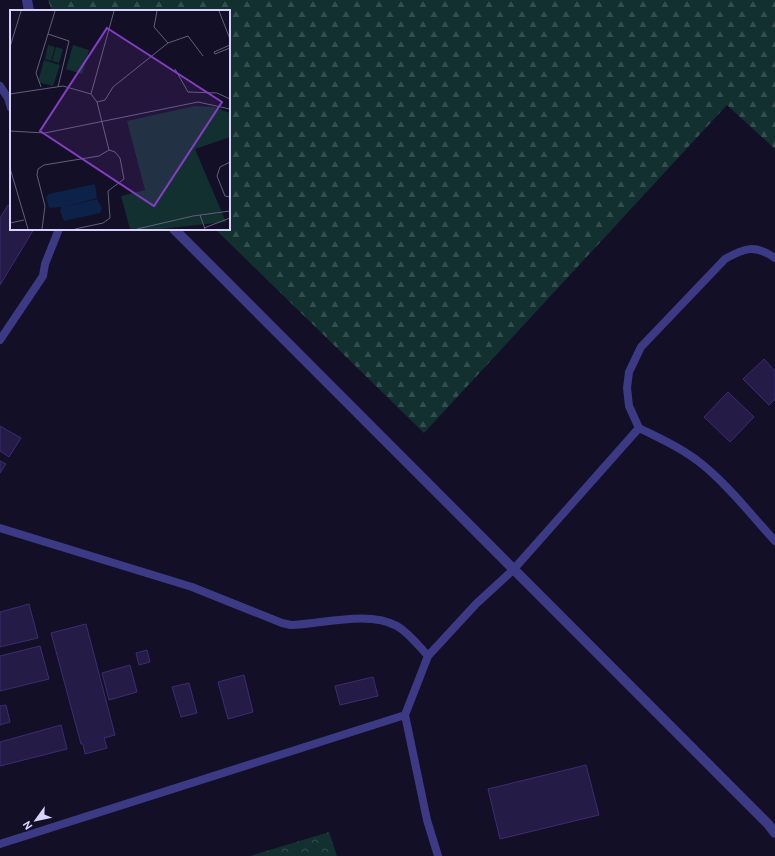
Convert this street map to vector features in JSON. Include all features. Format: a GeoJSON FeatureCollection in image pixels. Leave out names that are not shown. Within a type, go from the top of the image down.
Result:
{"type":"FeatureCollection","features":[{"type":"Feature","properties":{"kind":"street"},"geometry":{"type":"LineString","coordinates":[[27,0],[29,10]]}},
{"type":"Feature","properties":{"kind":"street"},"geometry":{"type":"LineString","coordinates":[[175,230],[768,824],[775,833]]}},
{"type":"Feature","properties":{"kind":"lane"},"geometry":{"type":"LineString","coordinates":[[0,86],[8,98],[10,105]]}},
{"type":"Feature","properties":{"kind":"lane"},"geometry":{"type":"LineString","coordinates":[[0,340],[43,276],[45,264],[59,230]]}},
{"type":"Feature","properties":{"kind":"lane"},"geometry":{"type":"LineString","coordinates":[[775,258],[766,251],[751,249],[739,251],[725,259],[641,348],[629,372],[627,388],[630,406],[639,428],[679,449],[703,464],[775,541]]}},
{"type":"Feature","properties":{"kind":"lane"},"geometry":{"type":"LineString","coordinates":[[438,856],[427,820],[405,715],[428,656],[476,604],[514,570],[639,428]]}},
{"type":"Feature","properties":{"kind":"lane"},"geometry":{"type":"LineString","coordinates":[[0,528],[192,587],[282,623],[291,625],[367,618],[385,620],[408,634],[428,656]]}},
{"type":"Feature","properties":{"kind":"lane"},"geometry":{"type":"LineString","coordinates":[[0,844],[405,715]]}},
{"type":"Feature","properties":{"kind":"green space"},"geometry":{"type":"Polygon","coordinates":[[[48,0],[775,0],[775,149],[727,105],[424,433],[216,230],[230,230],[230,10],[52,10],[48,0]]]}},
{"type":"Feature","properties":{"kind":"green space"},"geometry":{"type":"Polygon","coordinates":[[[329,832],[337,856],[250,856],[329,832]]]}},
{"type":"Feature","properties":{"kind":"building"},"geometry":{"type":"Polygon","coordinates":[[[8,205],[10,206],[10,230],[33,230],[0,285],[0,218],[8,205]]]}},
{"type":"Feature","properties":{"kind":"building"},"geometry":{"type":"Polygon","coordinates":[[[764,359],[775,371],[775,399],[769,405],[743,379],[764,359]]]}},
{"type":"Feature","properties":{"kind":"building"},"geometry":{"type":"Polygon","coordinates":[[[728,392],[754,417],[730,442],[704,417],[728,392]]]}},
{"type":"Feature","properties":{"kind":"building"},"geometry":{"type":"Polygon","coordinates":[[[0,426],[21,438],[9,457],[0,451],[0,426]]]}},
{"type":"Feature","properties":{"kind":"building"},"geometry":{"type":"Polygon","coordinates":[[[0,461],[6,464],[0,473],[0,461]]]}},
{"type":"Feature","properties":{"kind":"building"},"geometry":{"type":"Polygon","coordinates":[[[29,604],[38,638],[0,647],[0,612],[29,604]]]}},
{"type":"Feature","properties":{"kind":"building"},"geometry":{"type":"Polygon","coordinates":[[[86,624],[115,735],[104,738],[107,748],[85,754],[51,633],[86,624]]]}},
{"type":"Feature","properties":{"kind":"building"},"geometry":{"type":"Polygon","coordinates":[[[40,646],[49,679],[0,691],[0,656],[40,646]]]}},
{"type":"Feature","properties":{"kind":"building"},"geometry":{"type":"Polygon","coordinates":[[[147,650],[150,662],[139,665],[136,653],[147,650]]]}},
{"type":"Feature","properties":{"kind":"building"},"geometry":{"type":"Polygon","coordinates":[[[130,665],[137,692],[109,700],[102,673],[130,665]]]}},
{"type":"Feature","properties":{"kind":"building"},"geometry":{"type":"Polygon","coordinates":[[[244,675],[253,712],[228,719],[218,682],[244,675]]]}},
{"type":"Feature","properties":{"kind":"building"},"geometry":{"type":"Polygon","coordinates":[[[373,677],[378,696],[340,705],[335,686],[373,677]]]}},
{"type":"Feature","properties":{"kind":"building"},"geometry":{"type":"Polygon","coordinates":[[[189,683],[197,713],[181,717],[172,687],[189,683]]]}},
{"type":"Feature","properties":{"kind":"building"},"geometry":{"type":"Polygon","coordinates":[[[6,705],[10,722],[0,725],[0,706],[6,705]]]}},
{"type":"Feature","properties":{"kind":"building"},"geometry":{"type":"Polygon","coordinates":[[[61,725],[67,749],[0,766],[0,742],[61,725]]]}},
{"type":"Feature","properties":{"kind":"building"},"geometry":{"type":"Polygon","coordinates":[[[586,765],[599,815],[500,839],[488,789],[586,765]]]}}]}
